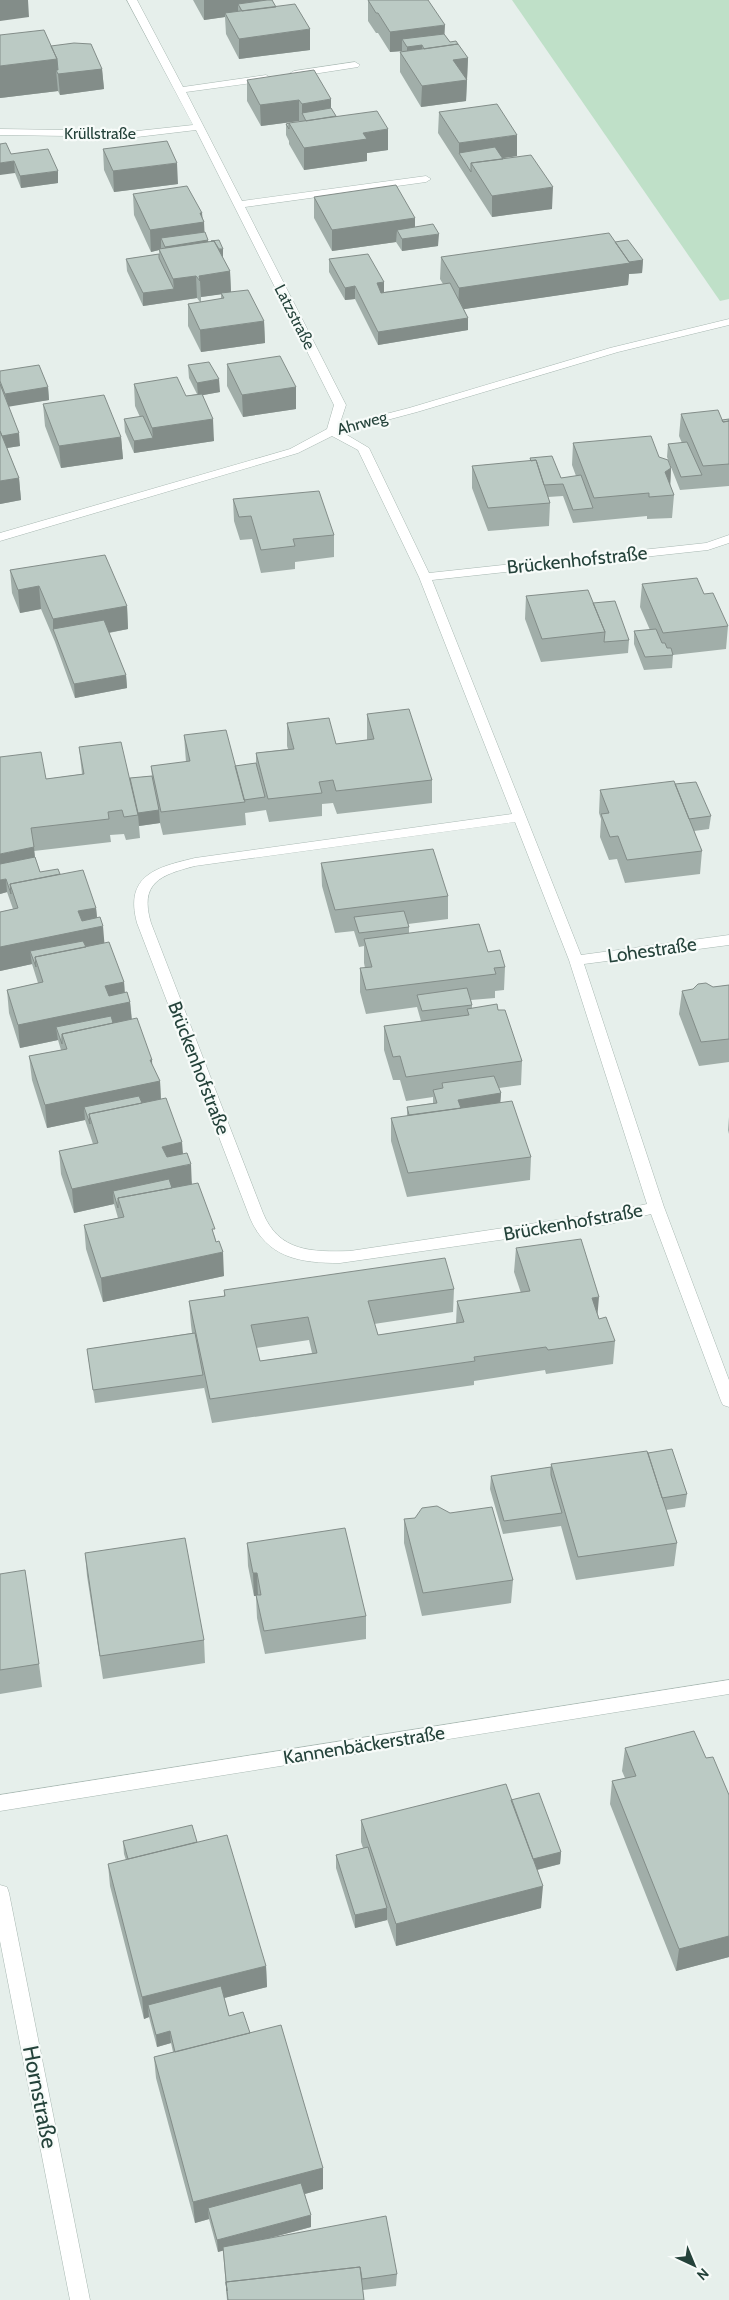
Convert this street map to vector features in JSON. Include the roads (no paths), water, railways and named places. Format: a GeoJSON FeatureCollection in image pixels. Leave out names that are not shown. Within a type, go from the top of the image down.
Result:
{"type":"FeatureCollection","features":[{"type":"Feature","properties":{"kind":"street","name":"Latzstraße"},"geometry":{"type":"LineString","coordinates":[[132,0],[181,90],[340,405],[332,431]]}},
{"type":"Feature","properties":{"kind":"street"},"geometry":{"type":"LineString","coordinates":[[181,90],[355,65]]}},
{"type":"Feature","properties":{"kind":"street","name":"Krüllstraße"},"geometry":{"type":"LineString","coordinates":[[0,132],[137,134],[200,127]]}},
{"type":"Feature","properties":{"kind":"street"},"geometry":{"type":"LineString","coordinates":[[238,206],[426,179]]}},
{"type":"Feature","properties":{"kind":"street","name":"Ahrweg"},"geometry":{"type":"LineString","coordinates":[[0,537],[294,450],[332,431],[413,410],[614,350],[729,322]]}},
{"type":"Feature","properties":{"kind":"street","name":"Brückenhofstraße"},"geometry":{"type":"LineString","coordinates":[[332,431],[363,448],[425,577],[576,960],[656,1207],[729,1402]]}},
{"type":"Feature","properties":{"kind":"street","name":"Brückenhofstraße"},"geometry":{"type":"LineString","coordinates":[[425,577],[708,546],[729,540]]}},
{"type":"Feature","properties":{"kind":"street","name":"Brückenhofstraße"},"geometry":{"type":"LineString","coordinates":[[520,817],[195,862],[165,869],[146,882],[140,900],[144,923],[255,1213],[266,1236],[288,1251],[317,1258],[350,1257],[610,1218],[656,1207]]}},
{"type":"Feature","properties":{"kind":"street","name":"Lohestraße"},"geometry":{"type":"LineString","coordinates":[[576,960],[729,940]]}},
{"type":"Feature","properties":{"kind":"street","name":"Kannenbäckerstraße"},"geometry":{"type":"LineString","coordinates":[[0,1802],[729,1687]]}},
{"type":"Feature","properties":{"kind":"street","name":"Hornstraße"},"geometry":{"type":"LineString","coordinates":[[0,1893],[80,2300]]}}]}
